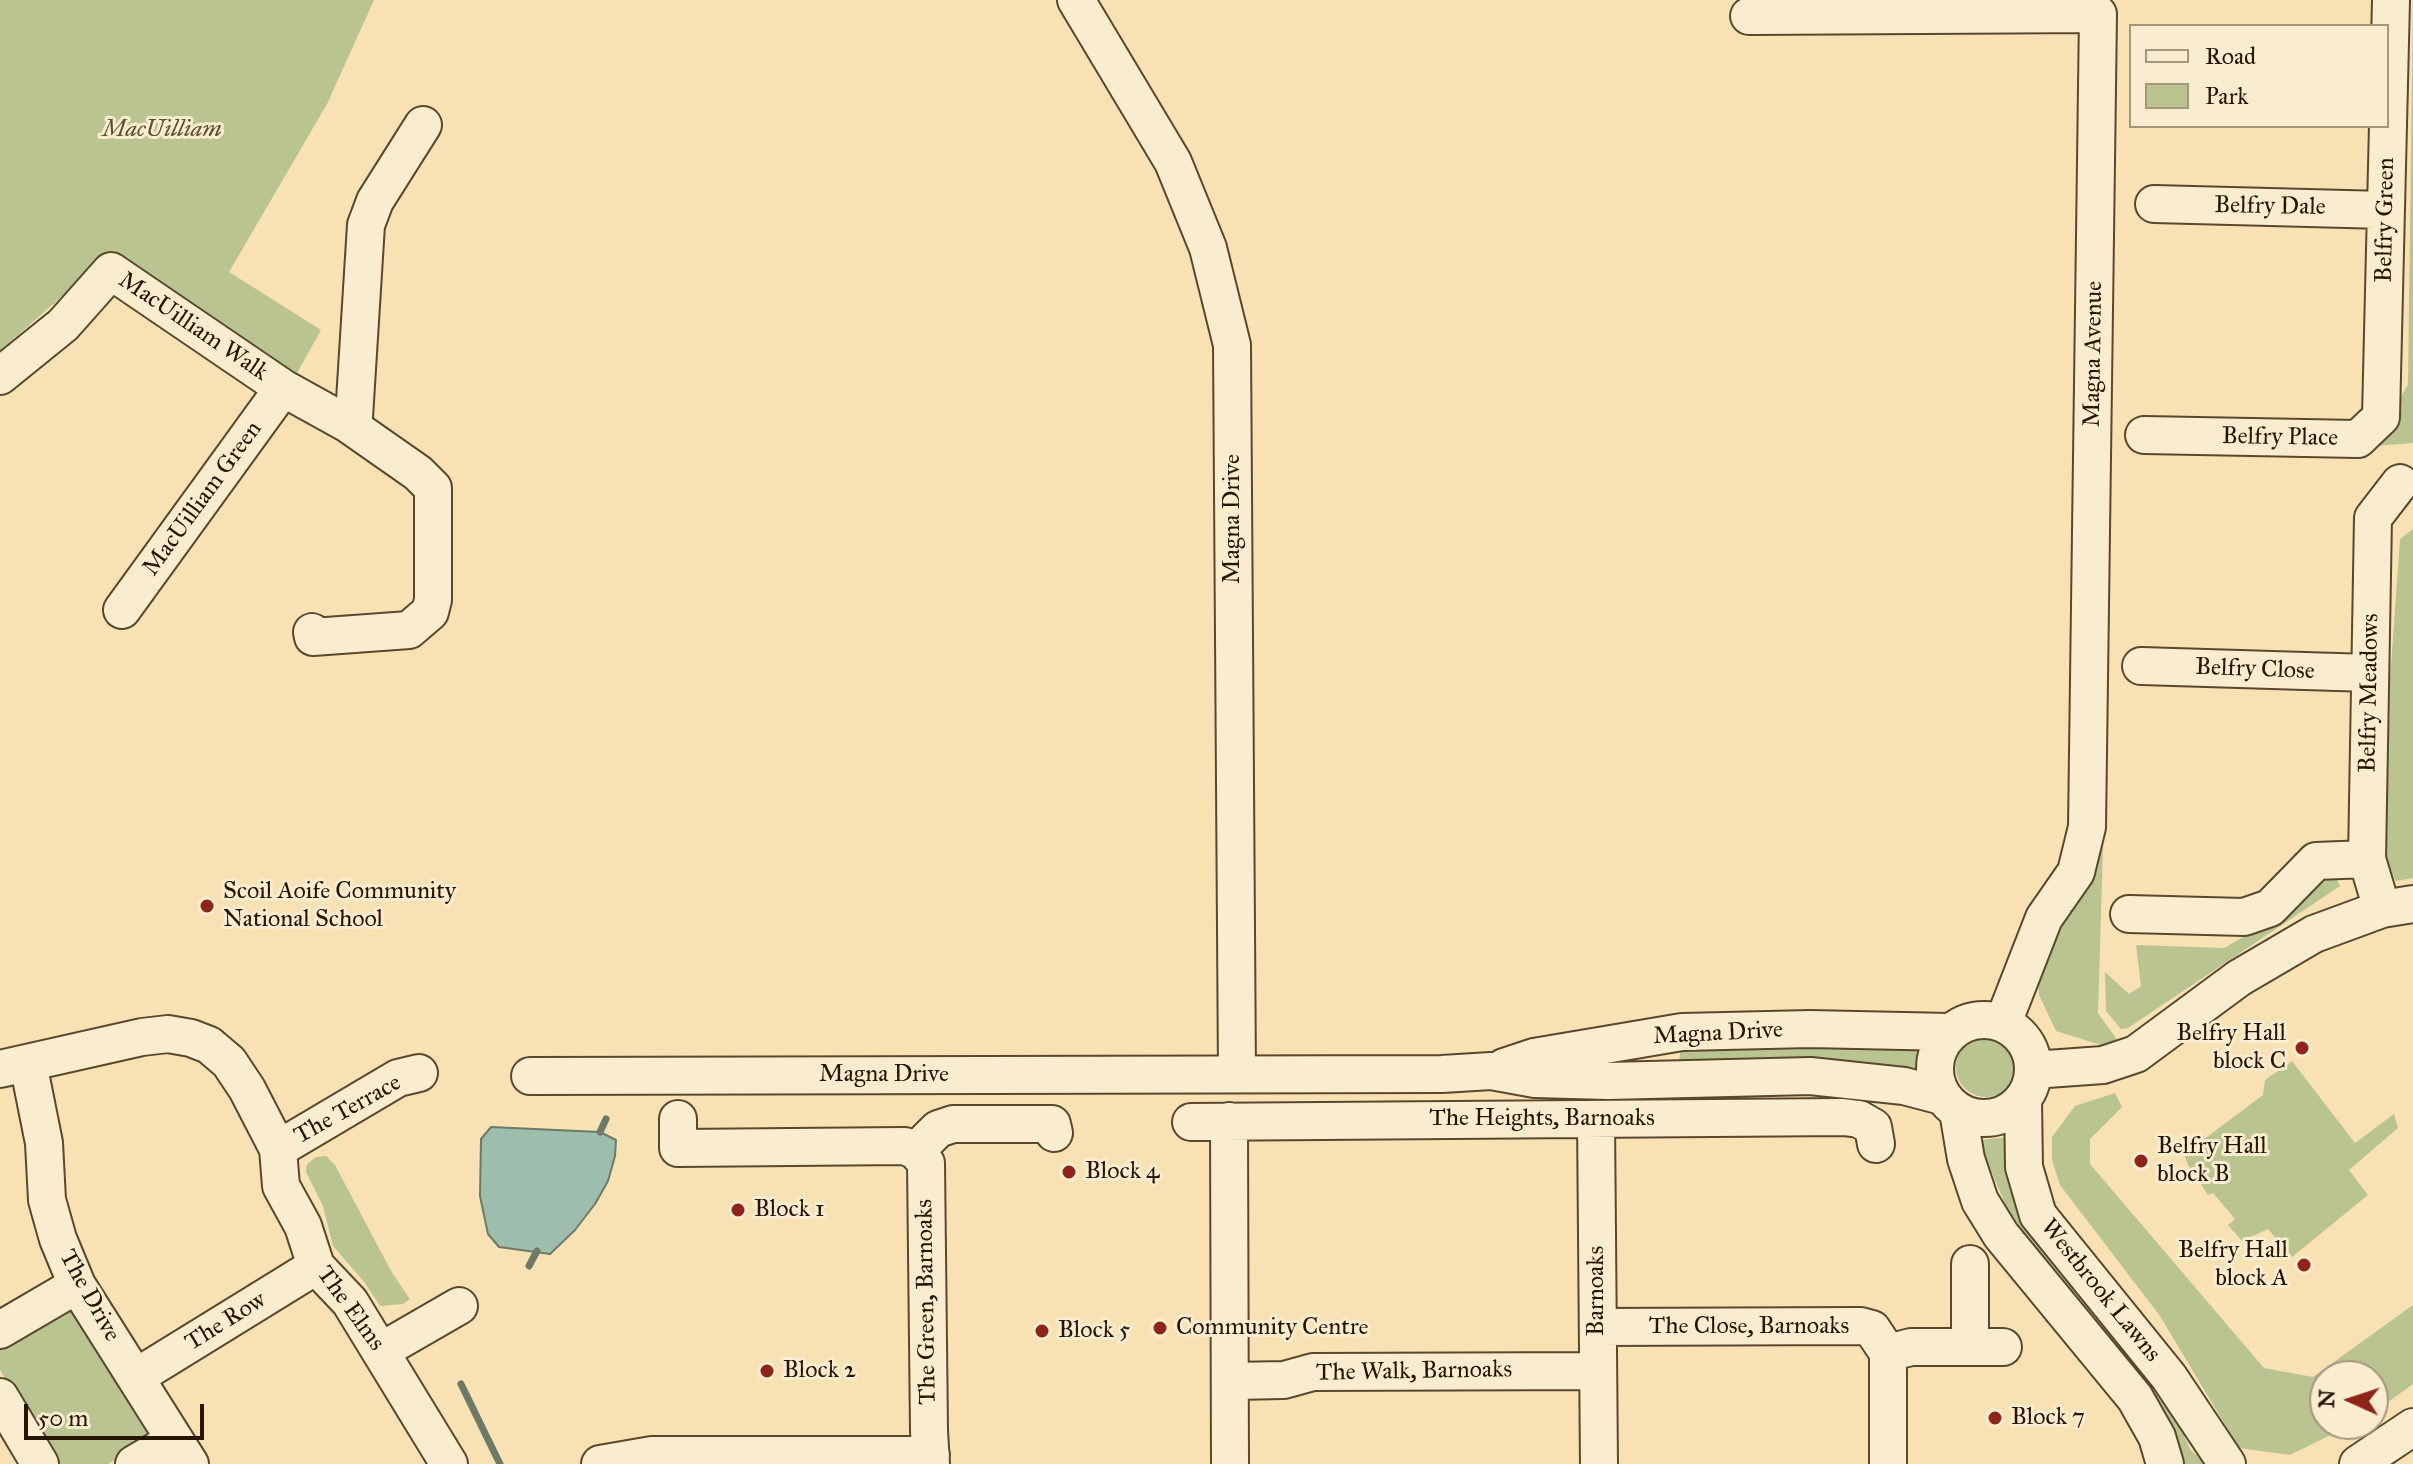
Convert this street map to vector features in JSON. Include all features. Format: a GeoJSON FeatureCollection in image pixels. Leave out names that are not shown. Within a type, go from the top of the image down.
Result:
{"type":"FeatureCollection","features":[{"type":"Feature","properties":{"kind":"street","name":"Magna Drive"},"geometry":{"type":"LineString","coordinates":[[1076,0],[1173,162],[1208,248],[1232,345],[1237,1074]]}},
{"type":"Feature","properties":{"kind":"street","name":"Belfry Green"},"geometry":{"type":"LineString","coordinates":[[2389,70],[2391,0]]}},
{"type":"Feature","properties":{"kind":"street","name":"Magna Avenue"},"geometry":{"type":"LineString","coordinates":[[1749,16],[2098,14],[2087,827],[2076,872],[2044,918],[2003,1023]]}},
{"type":"Feature","properties":{"kind":"street"},"geometry":{"type":"LineString","coordinates":[[348,424],[354,417],[366,225],[375,201],[423,125]]}},
{"type":"Feature","properties":{"kind":"street","name":"Belfry Green"},"geometry":{"type":"LineString","coordinates":[[2387,128],[2385,210],[2398,392]]}},
{"type":"Feature","properties":{"kind":"street","name":"Belfry Dale"},"geometry":{"type":"LineString","coordinates":[[2154,204],[2385,210]]}},
{"type":"Feature","properties":{"kind":"street","name":"MacUilliam Walk"},"geometry":{"type":"LineString","coordinates":[[0,376],[63,325],[111,271],[283,388]]}},
{"type":"Feature","properties":{"kind":"street"},"geometry":{"type":"LineString","coordinates":[[283,388],[348,424],[418,473],[433,488],[433,600],[430,612],[409,630],[313,637],[312,632]]}},
{"type":"Feature","properties":{"kind":"street","name":"MacUilliam Green"},"geometry":{"type":"LineString","coordinates":[[122,610],[283,388]]}},
{"type":"Feature","properties":{"kind":"street","name":"Belfry Place"},"geometry":{"type":"LineString","coordinates":[[2144,435],[2358,439],[2381,417],[2398,392]]}},
{"type":"Feature","properties":{"kind":"street","name":"Belfry Meadows"},"geometry":{"type":"LineString","coordinates":[[2397,907],[2367,859],[2373,518],[2400,483]]}},
{"type":"Feature","properties":{"kind":"street","name":"Belfry Close"},"geometry":{"type":"LineString","coordinates":[[2141,666],[2370,673]]}},
{"type":"Feature","properties":{"kind":"street"},"geometry":{"type":"LineString","coordinates":[[2129,914],[2244,917],[2270,908],[2316,861],[2367,859]]}},
{"type":"Feature","properties":{"kind":"street"},"geometry":{"type":"LineString","coordinates":[[2028,1085],[2026,1042],[2003,1023],[1975,1020],[1962,1024],[1950,1032],[1935,1056],[1934,1070],[1950,1104],[1971,1117],[1986,1119],[2000,1116],[2028,1085],[2136,1054],[2239,978],[2314,934],[2397,907]]}},
{"type":"Feature","properties":{"kind":"street","name":"Magna Drive"},"geometry":{"type":"LineString","coordinates":[[1491,1071],[1534,1057],[1682,1032],[1810,1029],[1950,1032]]}},
{"type":"Feature","properties":{"kind":"street","name":"The Elms"},"geometry":{"type":"LineString","coordinates":[[14,1066],[168,1034],[209,1045],[229,1062],[247,1089],[278,1149],[281,1186],[303,1226],[316,1266],[350,1302],[449,1464]]}},
{"type":"Feature","properties":{"kind":"street","name":"The Drive"},"geometry":{"type":"LineString","coordinates":[[14,1066],[44,1143],[47,1200],[58,1239],[77,1285],[182,1452]]}},
{"type":"Feature","properties":{"kind":"street","name":"Magna Drive"},"geometry":{"type":"LineString","coordinates":[[530,1076],[1442,1074],[1491,1071],[1535,1079],[1608,1081],[1810,1076],[1904,1086],[1950,1104]]}},
{"type":"Feature","properties":{"kind":"street","name":"The Terrace"},"geometry":{"type":"LineString","coordinates":[[278,1149],[398,1078],[419,1073]]}},
{"type":"Feature","properties":{"kind":"street","name":"Westbrook Lawns"},"geometry":{"type":"LineString","coordinates":[[2028,1085],[2024,1167],[2038,1215],[2169,1377],[2227,1464]]}},
{"type":"Feature","properties":{"kind":"street","name":"Westbrook Lawns"},"geometry":{"type":"LineString","coordinates":[[1950,1104],[1980,1201],[2001,1235],[2135,1398],[2157,1437],[2165,1464]]}},
{"type":"Feature","properties":{"kind":"street","name":"The Heights, Barnoaks"},"geometry":{"type":"LineString","coordinates":[[1191,1122],[1843,1117],[1859,1119],[1873,1127],[1876,1144]]}},
{"type":"Feature","properties":{"kind":"street"},"geometry":{"type":"LineString","coordinates":[[678,1119],[678,1148],[905,1146],[916,1151],[938,1129],[953,1124],[1052,1124],[1054,1133]]}},
{"type":"Feature","properties":{"kind":"street","name":"Barnoaks"},"geometry":{"type":"LineString","coordinates":[[1596,1119],[1599,1464]]}},
{"type":"Feature","properties":{"kind":"street"},"geometry":{"type":"LineString","coordinates":[[1229,1121],[1230,1464]]}},
{"type":"Feature","properties":{"kind":"street","name":"The Green, Barnoaks"},"geometry":{"type":"LineString","coordinates":[[603,1463],[652,1455],[931,1460],[926,1163],[916,1151]]}},
{"type":"Feature","properties":{"kind":"street"},"geometry":{"type":"LineString","coordinates":[[1888,1464],[1888,1353],[1911,1347],[1986,1347],[1970,1264]]}},
{"type":"Feature","properties":{"kind":"street","name":"The Row"},"geometry":{"type":"LineString","coordinates":[[136,1377],[316,1266]]}},
{"type":"Feature","properties":{"kind":"street"},"geometry":{"type":"LineString","coordinates":[[0,1330],[77,1285]]}},
{"type":"Feature","properties":{"kind":"street"},"geometry":{"type":"LineString","coordinates":[[381,1351],[459,1306]]}},
{"type":"Feature","properties":{"kind":"street","name":"The Close, Barnoaks"},"geometry":{"type":"LineString","coordinates":[[1598,1327],[1861,1326],[1872,1329],[1888,1353]]}},
{"type":"Feature","properties":{"kind":"street","name":"The Walk, Barnoaks"},"geometry":{"type":"LineString","coordinates":[[1232,1381],[1284,1380],[1313,1372],[1598,1371]]}},
{"type":"Feature","properties":{"kind":"street"},"geometry":{"type":"LineString","coordinates":[[0,1397],[40,1464]]}},
{"type":"Feature","properties":{"kind":"street"},"geometry":{"type":"LineString","coordinates":[[2357,1464],[2413,1427]]}},
{"type":"Feature","properties":{"kind":"street"},"geometry":{"type":"LineString","coordinates":[[134,1464],[182,1452]]}},
{"type":"Feature","properties":{"kind":"green space","name":"MacUilliam"},"geometry":{"type":"Polygon","coordinates":[[[0,0],[374,0],[327,104],[229,272],[321,330],[296,375],[114,250],[0,351],[0,0]]]}},
{"type":"Feature","properties":{"kind":"green space"},"geometry":{"type":"Polygon","coordinates":[[[2413,0],[2413,443],[2375,446],[2408,384],[2413,0]]]}},
{"type":"Feature","properties":{"kind":"green space"},"geometry":{"type":"Polygon","coordinates":[[[2413,529],[2413,878],[2396,881],[2386,866],[2390,680],[2400,539],[2413,529]]]}},
{"type":"Feature","properties":{"kind":"green space"},"geometry":{"type":"Polygon","coordinates":[[[2103,846],[2098,1013],[2116,1038],[2115,1046],[2101,1045],[2056,1031],[2039,995],[2037,971],[2086,872],[2103,846]]]}},
{"type":"Feature","properties":{"kind":"green space"},"geometry":{"type":"Polygon","coordinates":[[[2332,869],[2340,886],[2128,1028],[2121,1029],[2106,1011],[2105,972],[2129,994],[2141,986],[2136,945],[2224,948],[2296,907],[2332,869]]]}},
{"type":"Feature","properties":{"kind":"green space"},"geometry":{"type":"Polygon","coordinates":[[[1986,1037],[2007,1046],[2016,1067],[2007,1088],[1986,1097],[1965,1088],[1956,1067],[1965,1046],[1986,1037]]]}},
{"type":"Feature","properties":{"kind":"green space"},"geometry":{"type":"Polygon","coordinates":[[[1923,1046],[1917,1078],[1793,1060],[1679,1061],[1681,1047],[1923,1046]]]}},
{"type":"Feature","properties":{"kind":"green space"},"geometry":{"type":"Polygon","coordinates":[[[2292,1061],[2355,1143],[2394,1114],[2398,1128],[2349,1170],[2368,1195],[2292,1257],[2268,1229],[2242,1241],[2228,1225],[2235,1219],[2213,1193],[2208,1195],[2184,1154],[2263,1095],[2265,1080],[2292,1061]]]}},
{"type":"Feature","properties":{"kind":"green space"},"geometry":{"type":"Polygon","coordinates":[[[2115,1093],[2122,1107],[2090,1139],[2090,1164],[2264,1368],[2309,1376],[2309,1440],[2320,1440],[2290,1455],[2239,1448],[2160,1316],[2060,1185],[2052,1160],[2052,1137],[2075,1106],[2115,1093]]]}},
{"type":"Feature","properties":{"kind":"green space"},"geometry":{"type":"Polygon","coordinates":[[[2011,1137],[2173,1411],[2190,1449],[2205,1464],[2176,1464],[2166,1422],[2138,1373],[2015,1227],[1978,1140],[2011,1137]]]}},
{"type":"Feature","properties":{"kind":"green space"},"geometry":{"type":"Polygon","coordinates":[[[326,1156],[335,1165],[391,1271],[410,1299],[403,1304],[380,1306],[333,1246],[323,1206],[306,1172],[307,1164],[316,1157],[326,1156]]]}},
{"type":"Feature","properties":{"kind":"green space"},"geometry":{"type":"Polygon","coordinates":[[[2413,1305],[2413,1384],[2389,1401],[2389,1360],[2337,1360],[2413,1305]]]}},
{"type":"Feature","properties":{"kind":"green space"},"geometry":{"type":"Polygon","coordinates":[[[73,1310],[151,1428],[148,1441],[108,1464],[57,1464],[0,1370],[0,1348],[63,1311],[73,1310]]]}},
{"type":"Feature","properties":{"kind":"shaded area"},"geometry":{"type":"Polygon","coordinates":[[[491,1127],[600,1132],[616,1140],[608,1181],[595,1204],[575,1230],[550,1254],[499,1247],[488,1234],[480,1196],[481,1139],[491,1127]]]}},
{"type":"Feature","properties":{"kind":"waterway"},"geometry":{"type":"LineString","coordinates":[[600,1132],[606,1119]]}},
{"type":"Feature","properties":{"kind":"waterway"},"geometry":{"type":"LineString","coordinates":[[529,1266],[537,1251]]}},
{"type":"Feature","properties":{"kind":"waterway"},"geometry":{"type":"LineString","coordinates":[[461,1384],[500,1464]]}},
{"type":"Feature","properties":{"kind":"place","name":"Scoil Aoife Community National School"},"geometry":{"type":"Point","coordinates":[207,906]}},
{"type":"Feature","properties":{"kind":"place","name":"Belfry Hall block C"},"geometry":{"type":"Point","coordinates":[2302,1048]}},
{"type":"Feature","properties":{"kind":"place","name":"Belfry Hall block B"},"geometry":{"type":"Point","coordinates":[2141,1161]}},
{"type":"Feature","properties":{"kind":"place","name":"Block 4"},"geometry":{"type":"Point","coordinates":[1069,1172]}},
{"type":"Feature","properties":{"kind":"place","name":"Block 1"},"geometry":{"type":"Point","coordinates":[738,1210]}},
{"type":"Feature","properties":{"kind":"place","name":"Belfry Hall block A"},"geometry":{"type":"Point","coordinates":[2304,1265]}},
{"type":"Feature","properties":{"kind":"place","name":"Community Centre"},"geometry":{"type":"Point","coordinates":[1160,1328]}},
{"type":"Feature","properties":{"kind":"place","name":"Block 5"},"geometry":{"type":"Point","coordinates":[1042,1331]}},
{"type":"Feature","properties":{"kind":"place","name":"Block 2"},"geometry":{"type":"Point","coordinates":[767,1371]}},
{"type":"Feature","properties":{"kind":"place","name":"Block 7"},"geometry":{"type":"Point","coordinates":[1995,1418]}}]}
